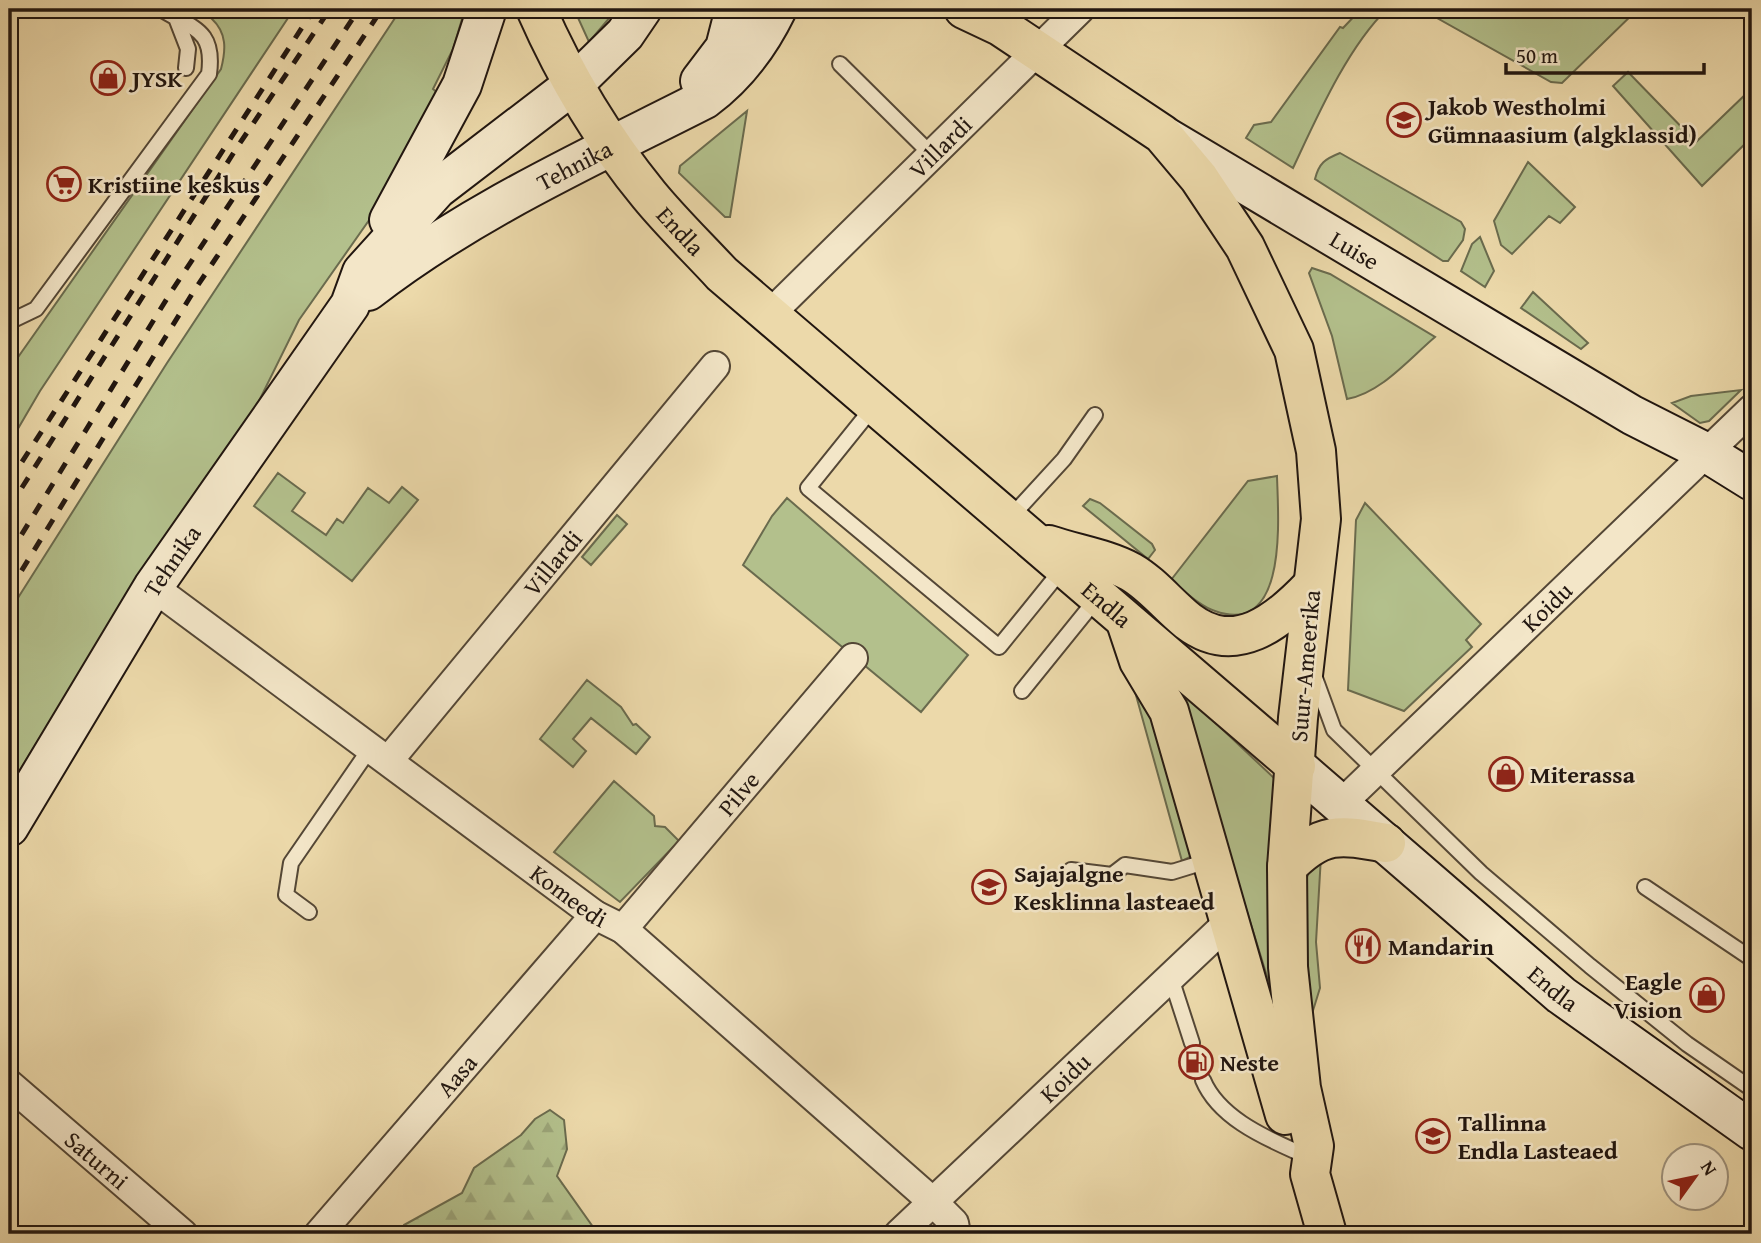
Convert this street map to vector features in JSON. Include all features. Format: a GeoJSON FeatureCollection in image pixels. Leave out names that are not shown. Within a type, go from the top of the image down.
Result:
{"type":"FeatureCollection","features":[{"type":"Feature","properties":{"kind":"main road"},"geometry":{"type":"LineString","coordinates":[[356,288],[463,85],[487,9]]}},
{"type":"Feature","properties":{"kind":"main road","name":"Endla"},"geometry":{"type":"LineString","coordinates":[[536,9],[574,84],[612,145],[649,195],[722,274],[1342,804],[1561,995],[1752,1132]]}},
{"type":"Feature","properties":{"kind":"main road","name":"Tehnika"},"geometry":{"type":"LineString","coordinates":[[9,827],[153,587],[356,288],[436,189],[574,84],[625,34],[642,9]]}},
{"type":"Feature","properties":{"kind":"main road"},"geometry":{"type":"LineString","coordinates":[[659,122],[703,79],[725,48],[735,9]]}},
{"type":"Feature","properties":{"kind":"main road","name":"Tehnika"},"geometry":{"type":"LineString","coordinates":[[356,288],[402,264],[495,204],[705,99],[724,85],[758,42],[777,9]]}},
{"type":"Feature","properties":{"kind":"main road","name":"Luise"},"geometry":{"type":"LineString","coordinates":[[964,9],[993,18],[1037,51],[1162,134],[1632,415],[1707,453],[1752,481]]}},
{"type":"Feature","properties":{"kind":"main road","name":"Suur-Ameerika"},"geometry":{"type":"LineString","coordinates":[[1162,134],[1199,178],[1239,236],[1294,350],[1316,451],[1321,519],[1306,647],[1287,867],[1288,967],[1301,1088],[1314,1146],[1303,1163],[1327,1234]]}},
{"type":"Feature","properties":{"kind":"main road"},"geometry":{"type":"LineString","coordinates":[[1019,529],[1130,572],[1191,623],[1218,636],[1244,635],[1267,626],[1287,613],[1312,586]]}},
{"type":"Feature","properties":{"kind":"main road"},"geometry":{"type":"LineString","coordinates":[[1112,608],[1169,711],[1303,1163]]}},
{"type":"Feature","properties":{"kind":"main road"},"geometry":{"type":"LineString","coordinates":[[1287,867],[1307,847],[1325,838],[1347,836],[1386,843]]}},
{"type":"Feature","properties":{"kind":"street","name":"Villardi"},"geometry":{"type":"LineString","coordinates":[[769,315],[1080,9]]}},
{"type":"Feature","properties":{"kind":"street","name":"Villardi"},"geometry":{"type":"LineString","coordinates":[[380,753],[715,366]]}},
{"type":"Feature","properties":{"kind":"street","name":"Koidu"},"geometry":{"type":"LineString","coordinates":[[1342,804],[1752,409]]}},
{"type":"Feature","properties":{"kind":"street","name":"Komeedi"},"geometry":{"type":"LineString","coordinates":[[153,587],[595,915],[623,929],[933,1202],[954,1223],[956,1234]]}},
{"type":"Feature","properties":{"kind":"street","name":"Pilve"},"geometry":{"type":"LineString","coordinates":[[623,929],[853,658]]}},
{"type":"Feature","properties":{"kind":"street","name":"Aasa"},"geometry":{"type":"LineString","coordinates":[[319,1234],[595,915]]}},
{"type":"Feature","properties":{"kind":"street","name":"Koidu"},"geometry":{"type":"LineString","coordinates":[[899,1234],[1230,921]]}},
{"type":"Feature","properties":{"kind":"street","name":"Saturni"},"geometry":{"type":"LineString","coordinates":[[9,1084],[183,1234]]}},
{"type":"Feature","properties":{"kind":"lane"},"geometry":{"type":"LineString","coordinates":[[10,323],[36,309],[209,74],[211,57],[206,38],[195,27],[161,9]]}},
{"type":"Feature","properties":{"kind":"lane"},"geometry":{"type":"LineString","coordinates":[[176,18],[188,49],[186,68]]}},
{"type":"Feature","properties":{"kind":"lane"},"geometry":{"type":"LineString","coordinates":[[840,64],[932,155]]}},
{"type":"Feature","properties":{"kind":"lane"},"geometry":{"type":"LineString","coordinates":[[10,323],[22,306]]}},
{"type":"Feature","properties":{"kind":"lane"},"geometry":{"type":"LineString","coordinates":[[875,405],[808,488],[999,647],[1064,567]]}},
{"type":"Feature","properties":{"kind":"lane"},"geometry":{"type":"LineString","coordinates":[[1019,529],[1058,466],[1095,415]]}},
{"type":"Feature","properties":{"kind":"lane"},"geometry":{"type":"LineString","coordinates":[[1023,691],[1112,608]]}},
{"type":"Feature","properties":{"kind":"lane","name":"Endla"},"geometry":{"type":"LineString","coordinates":[[1306,647],[1321,700],[1334,730],[1375,771],[1481,873],[1590,966],[1687,1044],[1752,1089]]}},
{"type":"Feature","properties":{"kind":"lane"},"geometry":{"type":"LineString","coordinates":[[309,912],[286,895],[291,863],[380,753]]}},
{"type":"Feature","properties":{"kind":"lane"},"geometry":{"type":"LineString","coordinates":[[1071,870],[1112,875],[1125,864],[1172,872],[1213,860]]}},
{"type":"Feature","properties":{"kind":"lane"},"geometry":{"type":"LineString","coordinates":[[1645,887],[1752,959]]}},
{"type":"Feature","properties":{"kind":"lane"},"geometry":{"type":"LineString","coordinates":[[1171,978],[1192,1043]]}},
{"type":"Feature","properties":{"kind":"lane"},"geometry":{"type":"LineString","coordinates":[[1203,1080],[1209,1094],[1252,1132],[1303,1163]]}},
{"type":"Feature","properties":{"kind":"green space"},"geometry":{"type":"Polygon","coordinates":[[[219,9],[294,9],[40,391],[9,444],[9,370],[221,69],[224,55],[223,36],[212,19],[219,9]]]}},
{"type":"Feature","properties":{"kind":"green space"},"geometry":{"type":"Polygon","coordinates":[[[401,9],[465,9],[453,49],[433,89],[445,99],[379,206],[299,320],[258,403],[121,605],[9,788],[9,612],[167,363],[401,9]]]}},
{"type":"Feature","properties":{"kind":"green space"},"geometry":{"type":"Polygon","coordinates":[[[574,9],[617,9],[589,42],[574,9]]]}},
{"type":"Feature","properties":{"kind":"green space"},"geometry":{"type":"Polygon","coordinates":[[[1361,9],[1387,9],[1372,25],[1346,63],[1293,168],[1246,138],[1254,125],[1271,122],[1340,27],[1343,28],[1361,9]]]}},
{"type":"Feature","properties":{"kind":"green space"},"geometry":{"type":"Polygon","coordinates":[[[1421,9],[1638,9],[1562,83],[1551,82],[1421,9]]]}},
{"type":"Feature","properties":{"kind":"green space"},"geometry":{"type":"Polygon","coordinates":[[[1628,72],[1696,142],[1748,92],[1752,96],[1752,137],[1702,186],[1613,86],[1628,72]]]}},
{"type":"Feature","properties":{"kind":"green space"},"geometry":{"type":"Polygon","coordinates":[[[747,111],[730,217],[725,217],[679,173],[680,166],[747,111]]]}},
{"type":"Feature","properties":{"kind":"green space"},"geometry":{"type":"Polygon","coordinates":[[[1340,153],[1461,222],[1465,229],[1463,240],[1448,261],[1443,261],[1315,179],[1323,162],[1340,153]]]}},
{"type":"Feature","properties":{"kind":"green space"},"geometry":{"type":"Polygon","coordinates":[[[1528,162],[1575,207],[1560,223],[1549,216],[1512,254],[1501,245],[1494,221],[1528,162]]]}},
{"type":"Feature","properties":{"kind":"green space"},"geometry":{"type":"Polygon","coordinates":[[[1480,237],[1494,271],[1485,287],[1461,271],[1472,244],[1480,237]]]}},
{"type":"Feature","properties":{"kind":"green space"},"geometry":{"type":"Polygon","coordinates":[[[1312,268],[1330,274],[1435,337],[1383,383],[1359,396],[1347,399],[1332,336],[1309,273],[1312,268]]]}},
{"type":"Feature","properties":{"kind":"green space"},"geometry":{"type":"Polygon","coordinates":[[[1533,292],[1588,343],[1581,349],[1521,308],[1533,292]]]}},
{"type":"Feature","properties":{"kind":"green space"},"geometry":{"type":"Polygon","coordinates":[[[1741,390],[1709,421],[1700,423],[1672,403],[1691,396],[1741,390]]]}},
{"type":"Feature","properties":{"kind":"green space"},"geometry":{"type":"Polygon","coordinates":[[[278,473],[305,493],[292,511],[326,535],[337,519],[343,523],[368,488],[389,503],[402,487],[418,500],[352,581],[254,506],[278,473]]]}},
{"type":"Feature","properties":{"kind":"green space"},"geometry":{"type":"Polygon","coordinates":[[[1277,476],[1277,543],[1274,569],[1267,591],[1256,607],[1239,615],[1209,609],[1171,580],[1248,481],[1277,476]]]}},
{"type":"Feature","properties":{"kind":"green space"},"geometry":{"type":"Polygon","coordinates":[[[787,498],[968,655],[921,712],[743,565],[772,516],[787,498]]]}},
{"type":"Feature","properties":{"kind":"green space"},"geometry":{"type":"Polygon","coordinates":[[[1090,499],[1100,503],[1152,544],[1155,550],[1148,559],[1083,506],[1090,499]]]}},
{"type":"Feature","properties":{"kind":"green space"},"geometry":{"type":"Polygon","coordinates":[[[1365,503],[1481,624],[1466,640],[1472,647],[1404,711],[1348,690],[1356,520],[1365,503]]]}},
{"type":"Feature","properties":{"kind":"green space"},"geometry":{"type":"Polygon","coordinates":[[[617,515],[627,524],[591,565],[582,557],[617,515]]]}},
{"type":"Feature","properties":{"kind":"green space"},"geometry":{"type":"Polygon","coordinates":[[[1129,670],[1145,698],[1198,853],[1182,861],[1129,670]]]}},
{"type":"Feature","properties":{"kind":"green space"},"geometry":{"type":"Polygon","coordinates":[[[587,680],[621,707],[633,725],[636,724],[650,737],[636,754],[591,718],[573,739],[586,751],[573,767],[540,739],[587,680]]]}},
{"type":"Feature","properties":{"kind":"green space"},"geometry":{"type":"Polygon","coordinates":[[[1185,694],[1275,779],[1268,920],[1270,986],[1180,695],[1185,694]]]}},
{"type":"Feature","properties":{"kind":"green space"},"geometry":{"type":"Polygon","coordinates":[[[614,781],[654,816],[655,826],[665,827],[679,841],[620,902],[554,852],[614,781]]]}},
{"type":"Feature","properties":{"kind":"green space"},"geometry":{"type":"Polygon","coordinates":[[[1321,856],[1316,942],[1320,988],[1311,1017],[1305,944],[1305,887],[1308,874],[1321,856]]]}},
{"type":"Feature","properties":{"kind":"green space"},"geometry":{"type":"Polygon","coordinates":[[[550,1110],[564,1120],[567,1149],[557,1176],[598,1234],[402,1234],[404,1225],[462,1193],[474,1168],[521,1135],[535,1119],[550,1110]]]}},
{"type":"Feature","properties":{"kind":"railway"},"geometry":{"type":"LineString","coordinates":[[9,482],[314,9]]}},
{"type":"Feature","properties":{"kind":"railway"},"geometry":{"type":"LineString","coordinates":[[9,508],[236,149],[330,9]]}},
{"type":"Feature","properties":{"kind":"railway"},"geometry":{"type":"LineString","coordinates":[[9,555],[171,292],[359,9]]}},
{"type":"Feature","properties":{"kind":"railway"},"geometry":{"type":"LineString","coordinates":[[9,591],[192,294],[382,9]]}},
{"type":"Feature","properties":{"kind":"place","name":"JYSK"},"geometry":{"type":"Point","coordinates":[108,78]}},
{"type":"Feature","properties":{"kind":"place","name":"Jakob Westholmi Gümnaasium (algklassid)"},"geometry":{"type":"Point","coordinates":[1404,120]}},
{"type":"Feature","properties":{"kind":"place","name":"Kristiine keskus"},"geometry":{"type":"Point","coordinates":[64,184]}},
{"type":"Feature","properties":{"kind":"place","name":"Miterassa"},"geometry":{"type":"Point","coordinates":[1506,774]}},
{"type":"Feature","properties":{"kind":"place","name":"Sajajalgne Kesklinna lasteaed"},"geometry":{"type":"Point","coordinates":[989,887]}},
{"type":"Feature","properties":{"kind":"place","name":"Mandarin"},"geometry":{"type":"Point","coordinates":[1363,946]}},
{"type":"Feature","properties":{"kind":"place","name":"Eagle Vision"},"geometry":{"type":"Point","coordinates":[1707,995]}},
{"type":"Feature","properties":{"kind":"place","name":"Neste"},"geometry":{"type":"Point","coordinates":[1196,1062]}},
{"type":"Feature","properties":{"kind":"place","name":"Tallinna Endla Lasteaed"},"geometry":{"type":"Point","coordinates":[1433,1136]}}]}
